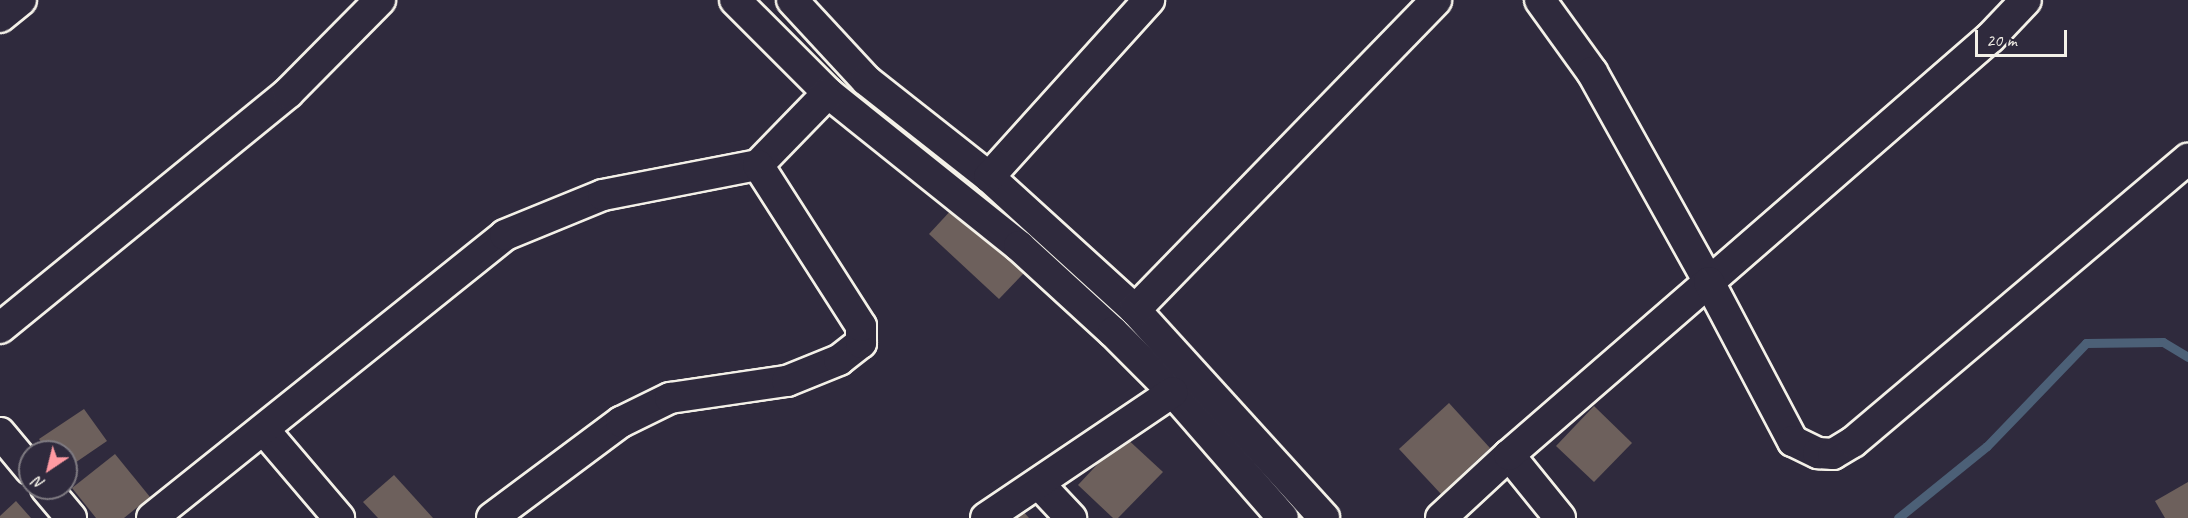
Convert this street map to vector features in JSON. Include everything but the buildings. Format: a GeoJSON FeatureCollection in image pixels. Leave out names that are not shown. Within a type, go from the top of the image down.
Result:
{"type":"FeatureCollection","features":[{"type":"Feature","properties":{"kind":"street"},"geometry":{"type":"LineString","coordinates":[[0,17],[21,0]]}},
{"type":"Feature","properties":{"kind":"street"},"geometry":{"type":"LineString","coordinates":[[0,328],[288,93],[380,0]]}},
{"type":"Feature","properties":{"kind":"street"},"geometry":{"type":"LineString","coordinates":[[735,0],[828,93],[1019,246],[1113,332],[1173,393],[1283,518]]}},
{"type":"Feature","properties":{"kind":"street"},"geometry":{"type":"LineString","coordinates":[[792,0],[866,80],[989,177],[1135,310],[1324,518]]}},
{"type":"Feature","properties":{"kind":"street"},"geometry":{"type":"LineString","coordinates":[[989,177],[1149,0]]}},
{"type":"Feature","properties":{"kind":"street"},"geometry":{"type":"LineString","coordinates":[[1135,310],[1436,0]]}},
{"type":"Feature","properties":{"kind":"street"},"geometry":{"type":"LineString","coordinates":[[1540,0],[1592,72],[1709,282],[1793,441],[1818,453],[1833,454],[1853,442],[2188,159]]}},
{"type":"Feature","properties":{"kind":"street"},"geometry":{"type":"LineString","coordinates":[[1441,518],[1509,455],[1990,38],[2026,0]]}},
{"type":"Feature","properties":{"kind":"street"},"geometry":{"type":"LineString","coordinates":[[152,518],[505,235],[603,195],[758,165],[828,93]]}},
{"type":"Feature","properties":{"kind":"street"},"geometry":{"type":"LineString","coordinates":[[492,518],[621,422],[670,398],[787,381],[839,360],[861,343],[861,326],[758,165]]}},
{"type":"Feature","properties":{"kind":"street"},"geometry":{"type":"LineString","coordinates":[[986,518],[1173,393]]}},
{"type":"Feature","properties":{"kind":"street"},"geometry":{"type":"LineString","coordinates":[[264,430],[339,518]]}},
{"type":"Feature","properties":{"kind":"street"},"geometry":{"type":"LineString","coordinates":[[0,433],[18,455]]}},
{"type":"Feature","properties":{"kind":"street"},"geometry":{"type":"LineString","coordinates":[[1509,455],[1560,518]]}},
{"type":"Feature","properties":{"kind":"street"},"geometry":{"type":"LineString","coordinates":[[1039,484],[1071,518]]}},
{"type":"Feature","properties":{"kind":"street"},"geometry":{"type":"LineString","coordinates":[[56,500],[71,518]]}},
{"type":"Feature","properties":{"kind":"waterway"},"geometry":{"type":"LineString","coordinates":[[1898,518],[1987,446],[2086,343],[2163,342],[2188,357]]}}]}
